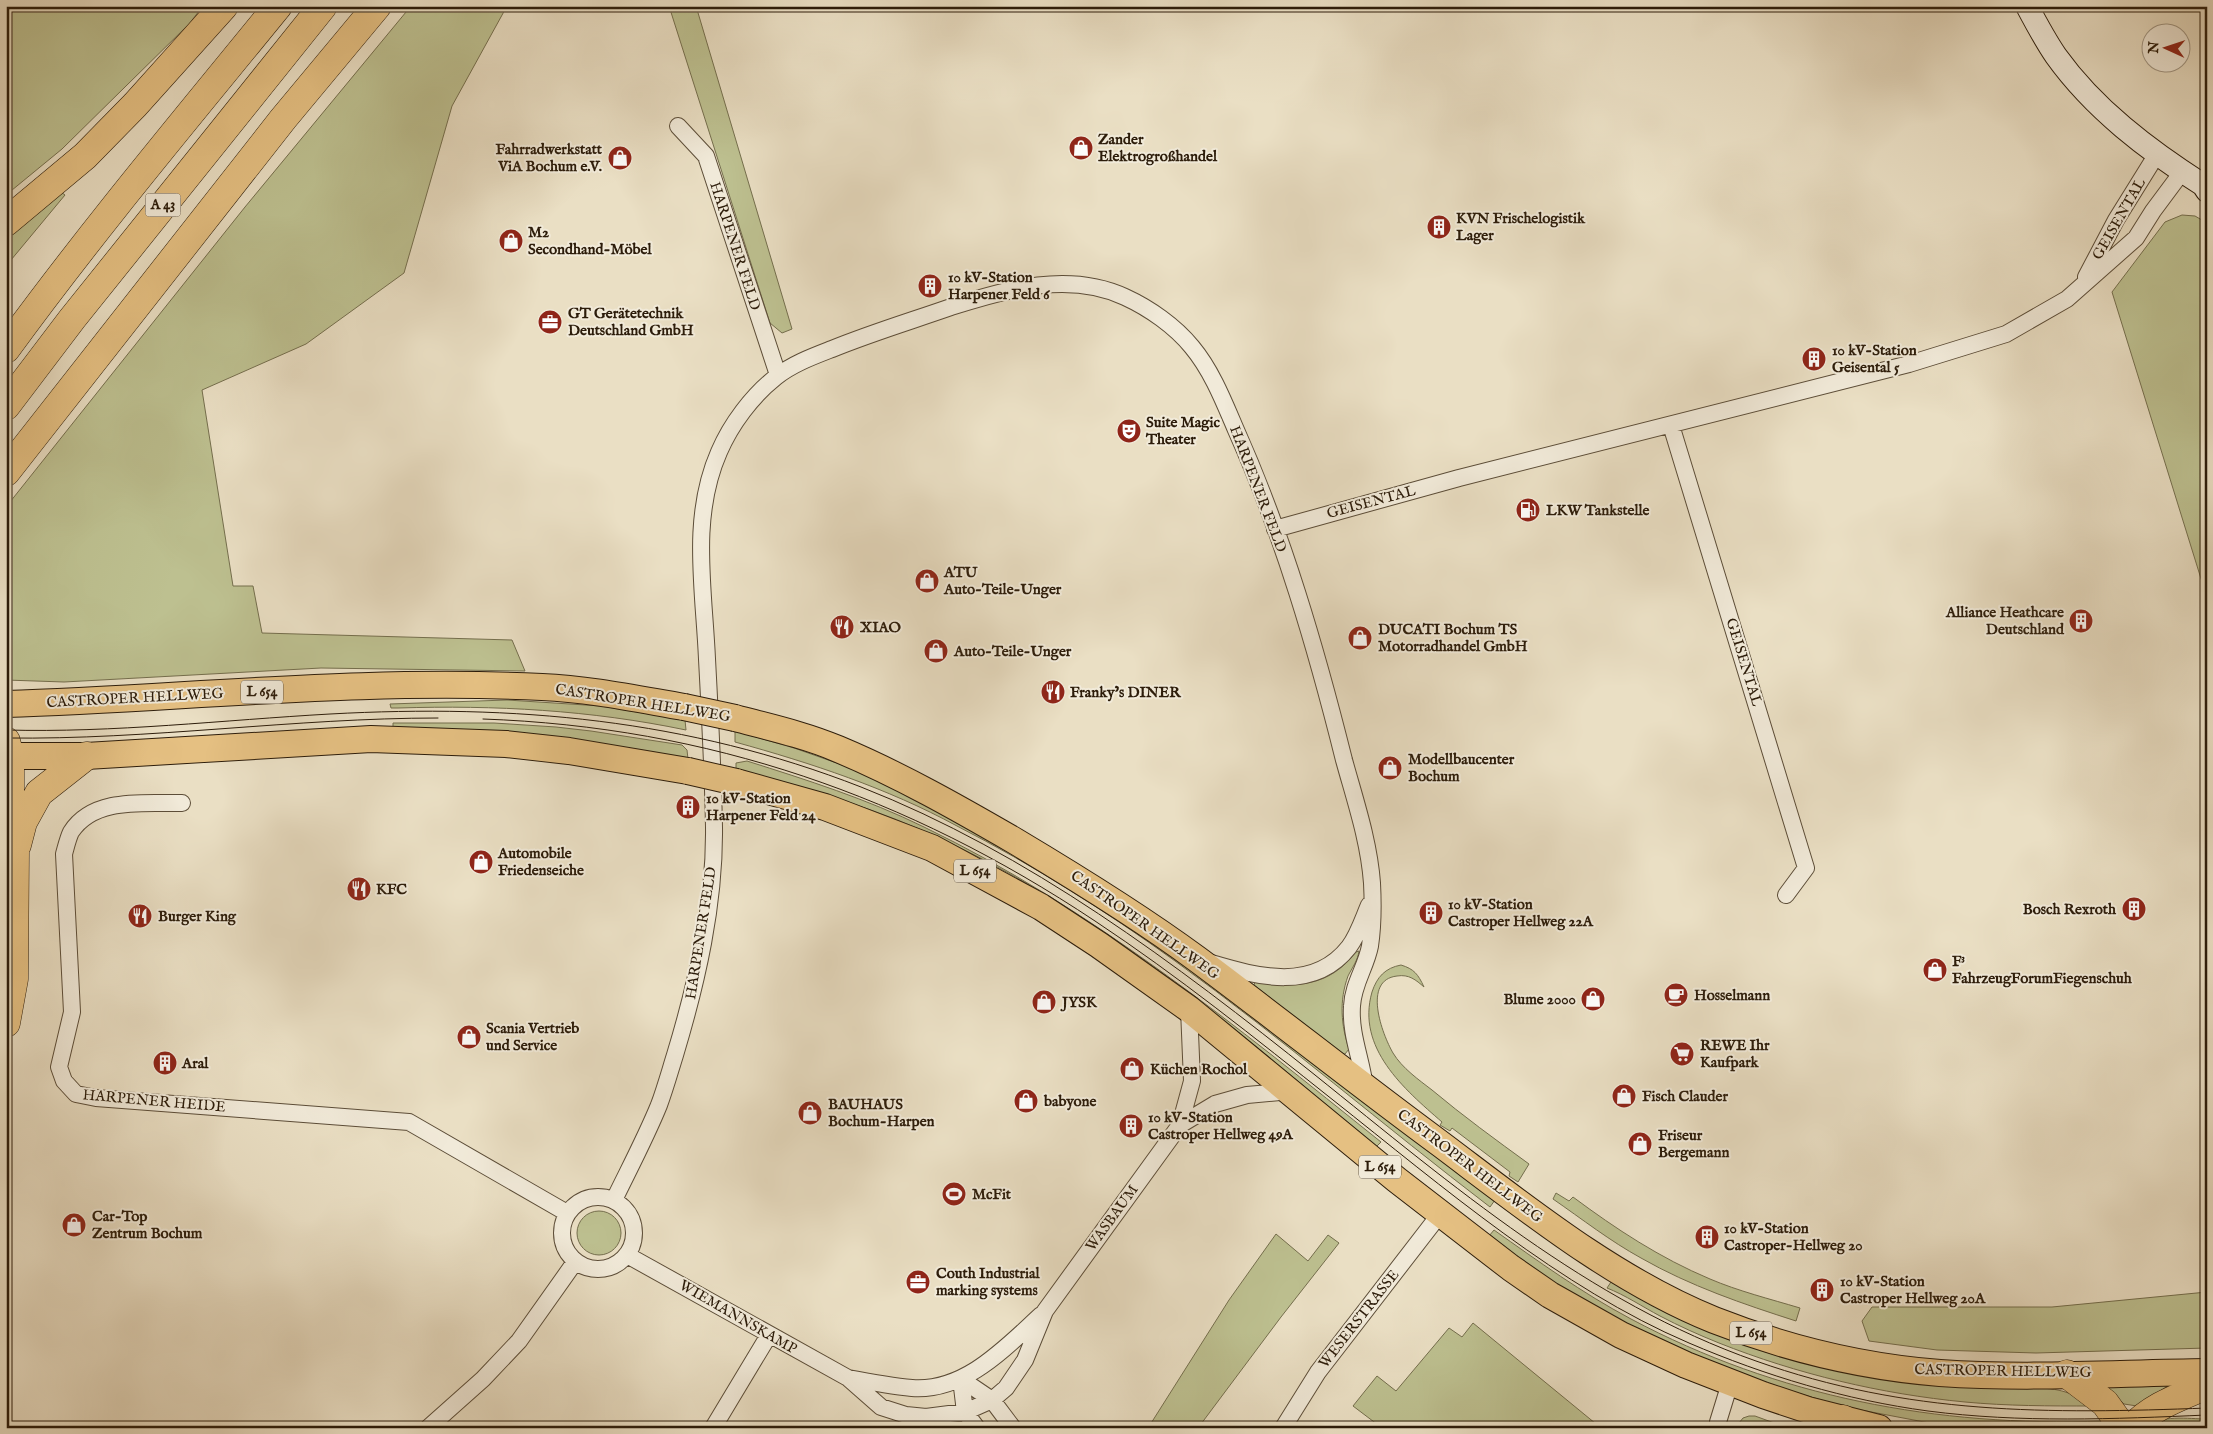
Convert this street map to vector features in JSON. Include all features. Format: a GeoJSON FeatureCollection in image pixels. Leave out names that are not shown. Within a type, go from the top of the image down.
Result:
{"type":"FeatureCollection","features":[{"type":"Feature","properties":{"kind":"highway"},"geometry":{"type":"LineString","coordinates":[[6,222],[85,156],[142,98],[224,6]]}},
{"type":"Feature","properties":{"kind":"highway","name":"A 43"},"geometry":{"type":"LineString","coordinates":[[6,349],[169,139],[278,6]]}},
{"type":"Feature","properties":{"kind":"highway","name":"A 43"},"geometry":{"type":"LineString","coordinates":[[6,406],[72,319],[323,6]]}},
{"type":"Feature","properties":{"kind":"highway"},"geometry":{"type":"LineString","coordinates":[[6,472],[282,119],[377,6]]}},
{"type":"Feature","properties":{"kind":"highway"},"geometry":{"type":"LineString","coordinates":[[6,1023],[14,979],[15,851],[10,816],[7,751]]}},
{"type":"Feature","properties":{"kind":"highway"},"geometry":{"type":"LineString","coordinates":[[15,851],[23,822],[39,793],[86,756]]}},
{"type":"Feature","properties":{"kind":"highway"},"geometry":{"type":"LineString","coordinates":[[2067,1374],[2105,1403],[2123,1428]]}},
{"type":"Feature","properties":{"kind":"highway"},"geometry":{"type":"LineString","coordinates":[[2132,1428],[2142,1417],[2155,1409],[2207,1385]]}},
{"type":"Feature","properties":{"kind":"main road"},"geometry":{"type":"LineString","coordinates":[[2027,6],[2055,56],[2074,79],[2112,117],[2157,154],[2205,187]]}},
{"type":"Feature","properties":{"kind":"main road","name":"CASTROPER HELLWEG"},"geometry":{"type":"LineString","coordinates":[[6,704],[426,685],[544,687],[684,707],[798,735],[836,748],[906,781],[1075,876],[1194,957],[1365,1088],[1581,1246],[1649,1288],[1714,1320],[1797,1347],[1854,1361],[1907,1370],[1943,1373],[2067,1374],[2207,1372]]}},
{"type":"Feature","properties":{"kind":"main road","name":"L 654"},"geometry":{"type":"LineString","coordinates":[[7,751],[86,756],[371,739],[506,744],[569,750],[688,771],[736,782],[825,807],[932,848],[1041,907],[1099,945],[1189,1009],[1397,1180],[1511,1268],[1550,1295],[1621,1335],[1730,1383],[1849,1424],[1879,1428]]}},
{"type":"Feature","properties":{"kind":"street","name":"HARPENER FELD"},"geometry":{"type":"LineString","coordinates":[[678,126],[706,156],[778,375]]}},
{"type":"Feature","properties":{"kind":"street","name":"GEISENTAL"},"geometry":{"type":"LineString","coordinates":[[2082,285],[2116,220],[2157,154]]}},
{"type":"Feature","properties":{"kind":"street","name":"GEISENTAL"},"geometry":{"type":"LineString","coordinates":[[1275,529],[1450,480],[1909,364],[1963,349],[2006,334],[2068,299],[2136,238],[2182,172]]}},
{"type":"Feature","properties":{"kind":"street","name":"HARPENER FELD"},"geometry":{"type":"LineString","coordinates":[[614,1200],[659,1104],[691,1004],[707,914],[714,831],[700,538],[702,511],[718,455],[732,426],[753,399],[778,375],[810,358],[879,330],[971,301],[1020,289],[1055,284],[1092,284],[1136,302],[1166,322],[1192,347],[1216,384],[1249,458],[1275,529],[1322,672],[1369,853],[1372,899],[1370,947],[1354,988],[1352,1007],[1352,1028],[1363,1069],[1365,1088]]}},
{"type":"Feature","properties":{"kind":"street","name":"GEISENTAL"},"geometry":{"type":"LineString","coordinates":[[1671,425],[1806,868],[1786,895]]}},
{"type":"Feature","properties":{"kind":"street","name":"HARPENER HEIDE"},"geometry":{"type":"LineString","coordinates":[[182,803],[122,804],[101,808],[83,818],[71,833],[64,854],[72,1012],[59,1067],[64,1081],[76,1094],[96,1098],[410,1122],[567,1213]]}},
{"type":"Feature","properties":{"kind":"street","name":"HARPENER FELD"},"geometry":{"type":"LineString","coordinates":[[1194,957],[1236,970],[1275,978],[1309,975],[1329,966],[1349,946],[1372,899]]}},
{"type":"Feature","properties":{"kind":"street","name":"WASBAUM"},"geometry":{"type":"LineString","coordinates":[[961,1379],[1006,1347],[1044,1311],[1180,1125],[1192,1081],[1189,1009]]}},
{"type":"Feature","properties":{"kind":"street","name":"WASBAUM"},"geometry":{"type":"LineString","coordinates":[[1180,1125],[1215,1104],[1247,1096],[1291,1091]]}},
{"type":"Feature","properties":{"kind":"street"},"geometry":{"type":"LineString","coordinates":[[599,1196],[614,1200],[625,1209],[632,1221],[634,1233],[632,1246],[627,1254],[619,1263],[608,1268],[594,1269],[575,1262],[563,1244],[562,1228],[567,1213],[581,1200],[599,1196]]}},
{"type":"Feature","properties":{"kind":"street","name":"WESERSTRASSE"},"geometry":{"type":"LineString","coordinates":[[1282,1428],[1318,1372],[1440,1214]]}},
{"type":"Feature","properties":{"kind":"street","name":"WIEMANNSKAMP"},"geometry":{"type":"LineString","coordinates":[[627,1254],[848,1378],[881,1407],[906,1415],[926,1417],[966,1412]]}},
{"type":"Feature","properties":{"kind":"street"},"geometry":{"type":"LineString","coordinates":[[428,1428],[477,1384],[518,1341],[575,1262]]}},
{"type":"Feature","properties":{"kind":"street","name":"WASBAUM"},"geometry":{"type":"LineString","coordinates":[[966,1412],[992,1400],[1006,1388],[1024,1360],[1044,1311]]}},
{"type":"Feature","properties":{"kind":"street"},"geometry":{"type":"LineString","coordinates":[[713,1428],[769,1335]]}},
{"type":"Feature","properties":{"kind":"street","name":"WIEMANNSKAMP"},"geometry":{"type":"LineString","coordinates":[[848,1378],[914,1388],[934,1387],[961,1379]]}},
{"type":"Feature","properties":{"kind":"street"},"geometry":{"type":"LineString","coordinates":[[961,1379],[992,1400],[1013,1428]]}},
{"type":"Feature","properties":{"kind":"street"},"geometry":{"type":"LineString","coordinates":[[961,1379],[966,1412],[977,1428]]}},
{"type":"Feature","properties":{"kind":"street"},"geometry":{"type":"LineString","coordinates":[[1719,1428],[1718,1422],[1730,1383]]}},
{"type":"Feature","properties":{"kind":"green space"},"geometry":{"type":"Polygon","coordinates":[[[6,6],[203,6],[189,24],[62,149],[6,195],[6,6]]]}},
{"type":"Feature","properties":{"kind":"green space"},"geometry":{"type":"Polygon","coordinates":[[[411,6],[507,6],[452,106],[404,273],[306,344],[202,390],[233,586],[253,586],[262,633],[512,640],[525,671],[321,668],[64,682],[6,680],[6,507],[245,207],[411,6]]]}},
{"type":"Feature","properties":{"kind":"green space"},"geometry":{"type":"Polygon","coordinates":[[[669,6],[696,6],[792,329],[782,333],[770,323],[669,6]]]}},
{"type":"Feature","properties":{"kind":"green space"},"geometry":{"type":"Polygon","coordinates":[[[61,192],[65,195],[6,266],[6,240],[61,192]]]}},
{"type":"Feature","properties":{"kind":"green space"},"geometry":{"type":"Polygon","coordinates":[[[2182,215],[2195,216],[2207,223],[2207,598],[2112,292],[2165,222],[2182,215]]]}},
{"type":"Feature","properties":{"kind":"green space"},"geometry":{"type":"Polygon","coordinates":[[[507,700],[601,706],[685,720],[686,730],[578,713],[470,707],[391,708],[390,704],[507,700]]]}},
{"type":"Feature","properties":{"kind":"green space"},"geometry":{"type":"Polygon","coordinates":[[[393,723],[494,723],[591,731],[682,745],[687,750],[688,759],[578,741],[393,727],[393,723]]]}},
{"type":"Feature","properties":{"kind":"green space"},"geometry":{"type":"Polygon","coordinates":[[[735,731],[794,748],[851,768],[906,794],[1059,880],[1154,943],[1495,1200],[1490,1207],[1215,991],[1149,942],[1069,889],[930,812],[876,788],[792,759],[735,742],[735,731]]]}},
{"type":"Feature","properties":{"kind":"green space"},"geometry":{"type":"Polygon","coordinates":[[[747,761],[837,791],[902,817],[986,859],[1046,894],[1161,971],[1272,1055],[1381,1142],[1376,1147],[1215,1014],[1159,971],[1043,893],[982,859],[897,820],[829,796],[736,770],[736,763],[747,761]]]}},
{"type":"Feature","properties":{"kind":"green space"},"geometry":{"type":"Polygon","coordinates":[[[1359,951],[1348,976],[1343,995],[1344,1031],[1349,1049],[1345,1054],[1341,1054],[1254,985],[1255,982],[1284,985],[1311,982],[1335,972],[1359,951]]]}},
{"type":"Feature","properties":{"kind":"green space"},"geometry":{"type":"Polygon","coordinates":[[[1401,965],[1415,973],[1424,987],[1412,978],[1397,976],[1386,980],[1380,987],[1377,997],[1380,1021],[1393,1053],[1401,1064],[1416,1078],[1529,1164],[1518,1182],[1509,1176],[1510,1172],[1452,1128],[1450,1131],[1440,1125],[1442,1122],[1399,1081],[1377,1049],[1371,1031],[1369,1012],[1372,992],[1382,974],[1390,968],[1401,965]]]}},
{"type":"Feature","properties":{"kind":"green space"},"geometry":{"type":"Polygon","coordinates":[[[1556,1193],[1569,1201],[1573,1197],[1639,1242],[1692,1271],[1754,1295],[1800,1308],[1796,1321],[1717,1294],[1641,1258],[1596,1230],[1553,1199],[1556,1193]]]}},
{"type":"Feature","properties":{"kind":"green space"},"geometry":{"type":"Polygon","coordinates":[[[595,1211],[603,1211],[615,1217],[621,1233],[615,1249],[603,1255],[595,1255],[583,1249],[577,1237],[577,1229],[583,1217],[595,1211]]]}},
{"type":"Feature","properties":{"kind":"green space"},"geometry":{"type":"Polygon","coordinates":[[[1494,1230],[1613,1309],[1687,1346],[1743,1369],[1801,1387],[1919,1412],[1980,1419],[2041,1422],[2103,1421],[2101,1428],[1956,1428],[1845,1407],[1767,1384],[1695,1355],[1622,1322],[1555,1283],[1489,1236],[1494,1230]]]}},
{"type":"Feature","properties":{"kind":"green space"},"geometry":{"type":"Polygon","coordinates":[[[1276,1234],[1308,1261],[1328,1235],[1339,1243],[1198,1428],[1148,1428],[1229,1300],[1276,1234]]]}},
{"type":"Feature","properties":{"kind":"green space"},"geometry":{"type":"Polygon","coordinates":[[[1611,1282],[1659,1308],[2027,1387],[2062,1391],[2076,1396],[2093,1406],[1965,1402],[1902,1394],[1840,1381],[1779,1364],[1704,1337],[1667,1320],[1607,1288],[1611,1282]]]}},
{"type":"Feature","properties":{"kind":"green space"},"geometry":{"type":"Polygon","coordinates":[[[2207,1292],[2207,1348],[2036,1353],[1937,1350],[1869,1341],[1862,1321],[1872,1307],[2052,1307],[2207,1292]]]}},
{"type":"Feature","properties":{"kind":"green space"},"geometry":{"type":"Polygon","coordinates":[[[1473,1323],[1601,1428],[1382,1428],[1353,1406],[1377,1376],[1396,1391],[1449,1328],[1462,1337],[1473,1323]]]}},
{"type":"Feature","properties":{"kind":"green space"},"geometry":{"type":"Polygon","coordinates":[[[2104,1385],[2169,1385],[2137,1406],[2124,1404],[2104,1385]]]}},
{"type":"Feature","properties":{"kind":"green space"},"geometry":{"type":"Polygon","coordinates":[[[1755,1416],[1788,1428],[1735,1428],[1743,1418],[1755,1416]]]}},
{"type":"Feature","properties":{"kind":"green space"},"geometry":{"type":"Polygon","coordinates":[[[2167,1419],[2207,1419],[2207,1427],[2147,1428],[2152,1424],[2167,1419]]]}},
{"type":"Feature","properties":{"kind":"tram line"},"geometry":{"type":"LineString","coordinates":[[6,730],[87,730],[399,711],[466,712],[533,715],[599,721],[665,731],[796,764],[861,787],[923,814],[983,844],[1042,878],[1154,952],[1209,992],[1418,1158],[1524,1237],[1579,1274],[1635,1307],[1694,1336],[1756,1361],[1812,1379],[1868,1392],[1924,1401],[1979,1407],[2035,1410],[2091,1411],[2207,1408]]}},
{"type":"Feature","properties":{"kind":"tram line"},"geometry":{"type":"LineString","coordinates":[[6,738],[114,736],[330,721],[438,718]]}},
{"type":"Feature","properties":{"kind":"tram line"},"geometry":{"type":"LineString","coordinates":[[483,719],[566,725],[648,736],[726,753],[803,776],[878,804],[952,838],[1024,877],[1095,921],[1156,963],[1460,1201],[1549,1265],[1594,1294],[1641,1320],[1718,1355],[1807,1385],[1867,1400],[1928,1411],[2032,1419],[2102,1419],[2207,1415]]}},
{"type":"Feature","properties":{"kind":"place","name":"Zander Elektrogroßhandel"},"geometry":{"type":"Point","coordinates":[1081,148]}},
{"type":"Feature","properties":{"kind":"place","name":"Fahrradwerkstatt ViA Bochum e.V."},"geometry":{"type":"Point","coordinates":[620,158]}},
{"type":"Feature","properties":{"kind":"place","name":"KVN Frischelogistik Lager"},"geometry":{"type":"Point","coordinates":[1439,227]}},
{"type":"Feature","properties":{"kind":"place","name":"M2 Secondhand-Möbel"},"geometry":{"type":"Point","coordinates":[511,241]}},
{"type":"Feature","properties":{"kind":"place","name":"10 kV-Station Harpener Feld 6"},"geometry":{"type":"Point","coordinates":[930,286]}},
{"type":"Feature","properties":{"kind":"place","name":"GT Gerätetechnik Deutschland GmbH"},"geometry":{"type":"Point","coordinates":[550,322]}},
{"type":"Feature","properties":{"kind":"place","name":"10 kV-Station Geisental 5"},"geometry":{"type":"Point","coordinates":[1814,359]}},
{"type":"Feature","properties":{"kind":"place","name":"Suite Magic Theater"},"geometry":{"type":"Point","coordinates":[1129,431]}},
{"type":"Feature","properties":{"kind":"place","name":"LKW Tankstelle"},"geometry":{"type":"Point","coordinates":[1528,510]}},
{"type":"Feature","properties":{"kind":"place","name":"ATU Auto-Teile-Unger"},"geometry":{"type":"Point","coordinates":[927,581]}},
{"type":"Feature","properties":{"kind":"place","name":"Alliance Heathcare Deutschland"},"geometry":{"type":"Point","coordinates":[2081,621]}},
{"type":"Feature","properties":{"kind":"place","name":"XIAO"},"geometry":{"type":"Point","coordinates":[842,627]}},
{"type":"Feature","properties":{"kind":"place","name":"DUCATI Bochum TS Motorradhandel GmbH"},"geometry":{"type":"Point","coordinates":[1360,638]}},
{"type":"Feature","properties":{"kind":"place","name":"Auto-Teile-Unger"},"geometry":{"type":"Point","coordinates":[936,651]}},
{"type":"Feature","properties":{"kind":"place","name":"Franky’s DINER"},"geometry":{"type":"Point","coordinates":[1053,692]}},
{"type":"Feature","properties":{"kind":"place","name":"Modellbaucenter Bochum"},"geometry":{"type":"Point","coordinates":[1390,768]}},
{"type":"Feature","properties":{"kind":"place","name":"10 kV-Station Harpener Feld 24"},"geometry":{"type":"Point","coordinates":[688,807]}},
{"type":"Feature","properties":{"kind":"place","name":"Automobile Friedenseiche"},"geometry":{"type":"Point","coordinates":[481,862]}},
{"type":"Feature","properties":{"kind":"place","name":"KFC"},"geometry":{"type":"Point","coordinates":[359,889]}},
{"type":"Feature","properties":{"kind":"place","name":"Bosch Rexroth"},"geometry":{"type":"Point","coordinates":[2134,909]}},
{"type":"Feature","properties":{"kind":"place","name":"10 kV-Station Castroper Hellweg 22A"},"geometry":{"type":"Point","coordinates":[1431,913]}},
{"type":"Feature","properties":{"kind":"place","name":"Burger King"},"geometry":{"type":"Point","coordinates":[140,916]}},
{"type":"Feature","properties":{"kind":"place","name":"F³ FahrzeugForumFiegenschuh"},"geometry":{"type":"Point","coordinates":[1935,970]}},
{"type":"Feature","properties":{"kind":"place","name":"Hosselmann"},"geometry":{"type":"Point","coordinates":[1676,995]}},
{"type":"Feature","properties":{"kind":"place","name":"Blume 2000"},"geometry":{"type":"Point","coordinates":[1593,999]}},
{"type":"Feature","properties":{"kind":"place","name":"JYSK"},"geometry":{"type":"Point","coordinates":[1044,1002]}},
{"type":"Feature","properties":{"kind":"place","name":"Scania Vertrieb und Service"},"geometry":{"type":"Point","coordinates":[469,1037]}},
{"type":"Feature","properties":{"kind":"place","name":"REWE Ihr Kaufpark"},"geometry":{"type":"Point","coordinates":[1682,1054]}},
{"type":"Feature","properties":{"kind":"place","name":"Aral"},"geometry":{"type":"Point","coordinates":[165,1063]}},
{"type":"Feature","properties":{"kind":"place","name":"Küchen Rochol"},"geometry":{"type":"Point","coordinates":[1132,1069]}},
{"type":"Feature","properties":{"kind":"place","name":"Fisch Clauder"},"geometry":{"type":"Point","coordinates":[1624,1096]}},
{"type":"Feature","properties":{"kind":"place","name":"babyone"},"geometry":{"type":"Point","coordinates":[1026,1101]}},
{"type":"Feature","properties":{"kind":"place","name":"BAUHAUS Bochum-Harpen"},"geometry":{"type":"Point","coordinates":[810,1113]}},
{"type":"Feature","properties":{"kind":"place","name":"10 kV-Station Castroper Hellweg 49A"},"geometry":{"type":"Point","coordinates":[1131,1126]}},
{"type":"Feature","properties":{"kind":"place","name":"Friseur Bergemann"},"geometry":{"type":"Point","coordinates":[1640,1144]}},
{"type":"Feature","properties":{"kind":"place","name":"McFit"},"geometry":{"type":"Point","coordinates":[954,1194]}},
{"type":"Feature","properties":{"kind":"place","name":"Car-Top Zentrum Bochum"},"geometry":{"type":"Point","coordinates":[74,1225]}},
{"type":"Feature","properties":{"kind":"place","name":"10 kV-Station Castroper-Hellweg 20"},"geometry":{"type":"Point","coordinates":[1707,1237]}},
{"type":"Feature","properties":{"kind":"place","name":"Couth Industrial marking systems"},"geometry":{"type":"Point","coordinates":[918,1282]}},
{"type":"Feature","properties":{"kind":"place","name":"10 kV-Station Castroper Hellweg 20A"},"geometry":{"type":"Point","coordinates":[1822,1290]}}]}
